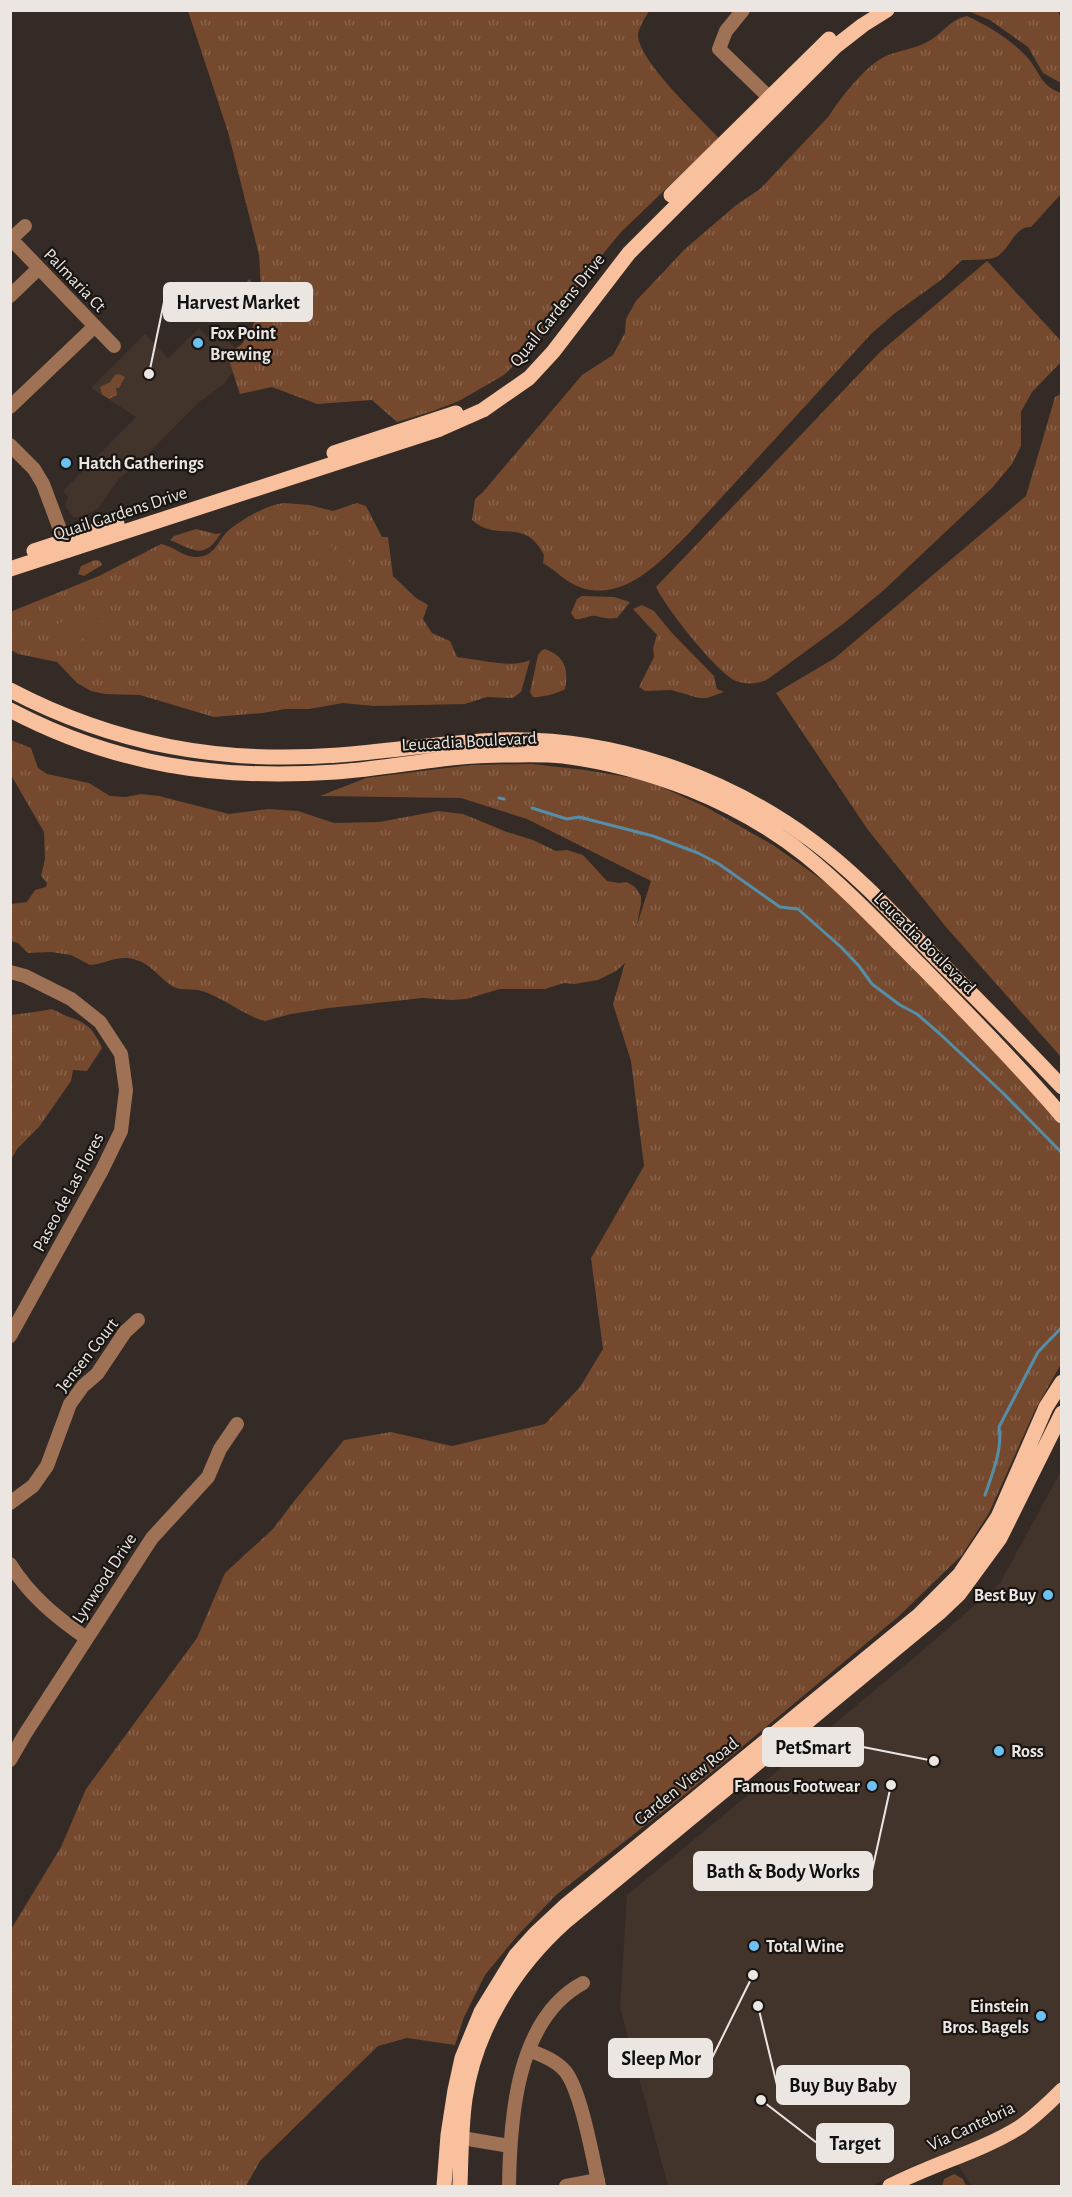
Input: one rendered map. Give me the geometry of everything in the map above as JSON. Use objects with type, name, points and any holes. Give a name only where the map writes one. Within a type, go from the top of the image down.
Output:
[{"type":"main road","name":"Quail Gardens Drive","points":[[773,101],[833,35],[867,10]]},
{"type":"main road","name":"Quail Gardens Drive","points":[[10,569],[66,546],[458,412],[505,385],[534,359],[616,252],[773,101],[843,40],[887,10]]},
{"type":"main road","name":"Quail Gardens Drive","points":[[10,558],[66,546]]},
{"type":"main road","name":"Leucadia Boulevard","points":[[10,690],[83,724],[139,741],[208,754],[257,758],[336,755],[500,740],[561,742],[634,756],[665,765],[715,784],[754,803],[812,841],[856,879],[1062,1087]]},
{"type":"main road","name":"Leucadia Boulevard","points":[[10,710],[78,742],[136,759],[206,772],[255,775],[337,772],[440,758],[501,755],[561,756],[613,765],[662,779],[751,819],[803,854],[863,907],[1020,1067],[1062,1116]]},
{"type":"main road","name":"Garden View Road","points":[[444,2187],[448,2135],[462,2058],[481,2012],[516,1955],[566,1905],[919,1615],[960,1574],[998,1517],[1046,1407],[1062,1382]]},
{"type":"main road","name":"Garden View Road","points":[[459,2187],[465,2098],[473,2064],[501,1999],[525,1963],[543,1942],[573,1916],[934,1618],[960,1594],[1006,1529],[1062,1413]]},
{"type":"main road","name":"Via Cantebria","points":[[890,2187],[1020,2127],[1062,2090]]},
{"type":"street","points":[[743,10],[726,30],[719,49],[773,101]]},
{"type":"street","points":[[11,240],[25,226]]},
{"type":"street","name":"Palmaria Ct","points":[[11,240],[114,346]]},
{"type":"street","points":[[10,296],[39,268]]},
{"type":"street","points":[[10,407],[95,326]]},
{"type":"street","points":[[10,445],[34,469],[43,484],[66,546]]},
{"type":"street","name":"Paseo de Las Flores","points":[[10,972],[25,976],[71,999],[100,1022],[121,1054],[126,1090],[121,1131],[102,1170],[10,1336]]},
{"type":"street","name":"Jensen Court","points":[[10,1503],[33,1486],[47,1466],[70,1404],[82,1386],[97,1374],[125,1332],[138,1320]]},
{"type":"street","name":"Lynwood Drive","points":[[10,1760],[152,1538],[208,1477],[220,1449],[237,1424]]},
{"type":"street","points":[[10,1564],[22,1583],[52,1614],[86,1638]]},
{"type":"street","points":[[509,2187],[512,2123],[520,2080],[529,2050],[542,2023],[567,1992],[583,1983]]},
{"type":"street","points":[[529,2050],[552,2060],[565,2070],[575,2087],[598,2183],[566,2187]]},
{"type":"street","points":[[462,2138],[510,2146]]},
{"type":"shaded area","points":[[199,328],[214,343],[222,335],[235,348],[229,355],[238,365],[223,385],[198,403],[148,456],[120,478],[98,508],[74,518],[65,506],[68,497],[63,491],[136,417],[91,388],[145,334],[168,358]]},
{"type":"shaded area","points":[[1061,1471],[1061,2186],[972,2186],[950,2154],[917,2164],[871,2186],[668,2186],[620,2007],[627,1895],[915,1657],[1000,1583]]},
{"type":"green space","points":[[188,11],[649,11],[638,33],[641,47],[659,74],[719,138],[621,232],[539,340],[504,375],[459,401],[397,422],[372,400],[317,404],[272,387],[240,394],[227,354],[241,345],[251,331],[262,302],[259,255],[228,132]]},
{"type":"green space","points":[[968,11],[1058,11],[1062,22],[1061,83],[1043,73],[1028,47],[990,20]]},
{"type":"green space","points":[[967,16],[991,28],[1013,44],[1031,62],[1044,82],[1061,93],[1061,194],[1031,227],[1021,230],[996,257],[962,260],[941,280],[895,313],[871,334],[689,533],[654,566],[628,584],[598,591],[576,586],[543,563],[544,555],[528,536],[491,530],[481,527],[472,520],[475,499],[582,375],[613,355],[625,333],[626,319],[636,301],[685,249],[735,206],[760,189],[829,116],[847,91],[871,66],[886,56],[929,41],[956,20]]},
{"type":"green space","points":[[987,261],[1061,341],[1061,362],[1032,392],[1021,412],[1021,446],[1012,464],[992,488],[885,589],[843,624],[768,679],[752,683],[736,681],[716,665],[692,638],[656,587],[880,352]]},
{"type":"green space","points":[[250,279],[252,292],[249,319],[228,299]]},
{"type":"green space","points":[[119,374],[125,377],[119,388],[116,388],[117,395],[109,399],[102,394],[100,387]]},
{"type":"green space","points":[[1061,394],[1061,1057],[946,927],[868,830],[776,693],[835,658],[1026,496],[1055,397]]},
{"type":"green space","points":[[284,503],[309,505],[333,511],[357,503],[366,506],[382,537],[388,537],[393,576],[416,598],[428,605],[423,619],[432,633],[450,641],[457,657],[504,664],[523,663],[530,660],[521,692],[513,698],[487,697],[465,704],[373,706],[343,703],[309,709],[285,709],[214,717],[140,695],[105,694],[91,691],[77,683],[57,662],[18,654],[11,650],[11,612],[99,576],[161,544],[191,557],[203,556],[216,547],[230,529],[249,516]]},
{"type":"green space","points":[[196,529],[221,533],[210,547],[199,551],[170,540],[174,536]]},
{"type":"green space","points":[[315,535],[325,537],[334,550],[351,563],[354,570],[350,579],[342,580],[305,552],[306,542]]},
{"type":"green space","points":[[95,560],[100,561],[102,565],[84,576],[78,574],[81,566]]},
{"type":"green space","points":[[582,596],[614,597],[630,602],[617,618],[593,616],[575,619],[571,613],[577,599]]},
{"type":"green space","points":[[642,605],[654,611],[714,676],[717,689],[724,692],[707,698],[699,698],[671,690],[645,691],[639,687],[654,657],[653,648],[657,635],[633,609]]},
{"type":"green space","points":[[86,616],[101,620],[107,628],[105,633],[74,642],[62,641],[57,625]]},
{"type":"green space","points":[[545,649],[557,655],[564,664],[565,689],[549,695],[533,697],[530,692],[538,655]]},
{"type":"green space","points":[[11,740],[31,748],[38,768],[47,774],[89,783],[110,796],[126,797],[141,794],[159,796],[229,814],[268,809],[298,811],[334,823],[379,822],[438,811],[463,814],[556,851],[567,850],[583,855],[607,881],[627,882],[635,887],[641,896],[636,928],[651,881],[527,819],[461,798],[320,796],[366,778],[471,765],[532,764],[646,780],[706,807],[773,845],[832,887],[977,1030],[1061,1121],[1061,1364],[1035,1410],[989,1513],[962,1555],[899,1616],[688,1792],[556,1895],[517,1936],[485,1975],[464,2017],[455,2045],[407,2038],[378,2046],[260,2161],[246,2186],[11,2186],[10,1931],[61,1847],[86,1789],[197,1638],[225,1573],[273,1529],[344,1440],[391,1432],[452,1446],[545,1424],[580,1387],[603,1349],[591,1258],[644,1166],[631,1061],[613,1004],[625,963],[616,971],[598,980],[574,984],[564,983],[545,989],[500,989],[466,999],[423,998],[329,1008],[265,1021],[202,991],[174,987],[148,966],[135,959],[118,959],[90,965],[71,955],[51,952],[28,953],[18,943],[11,941],[11,904],[27,902],[35,890],[46,887],[47,883],[41,876],[45,859],[44,832],[11,775]]},
{"type":"green space","points":[[52,1009],[88,1027],[102,1048],[87,1071],[73,1070],[71,1081],[39,1127],[17,1149],[11,1160],[11,1015]]},
{"type":"green space","points":[[954,2174],[963,2179],[966,2186],[942,2186],[944,2179]]},
{"type":"waterway","points":[[499,798],[504,799]]},
{"type":"waterway","points":[[532,808],[567,819],[579,817],[653,836],[698,853],[719,864],[780,907],[798,909],[841,947],[872,984],[900,1005],[917,1014],[940,1034],[1062,1153]]},
{"type":"waterway","points":[[985,1495],[998,1452],[999,1427],[1038,1352],[1062,1327]]},
{"type":"place","name":"Fox Point Brewing","points":[[198,343]]},
{"type":"place","name":"Harvest Market","points":[[149,374]]},
{"type":"place","name":"Hatch Gatherings","points":[[66,463]]},
{"type":"place","name":"Best Buy","points":[[1048,1595]]},
{"type":"place","name":"Ross","points":[[999,1751]]},
{"type":"place","name":"PetSmart","points":[[934,1761]]},
{"type":"place","name":"Bath & Body Works","points":[[891,1785]]},
{"type":"place","name":"Famous Footwear","points":[[872,1786]]},
{"type":"place","name":"Total Wine","points":[[754,1946]]},
{"type":"place","name":"Sleep Mor","points":[[753,1975]]},
{"type":"place","name":"Buy Buy Baby","points":[[758,2006]]},
{"type":"place","name":"Einstein Bros. Bagels","points":[[1041,2016]]},
{"type":"place","name":"Target","points":[[761,2100]]}]
